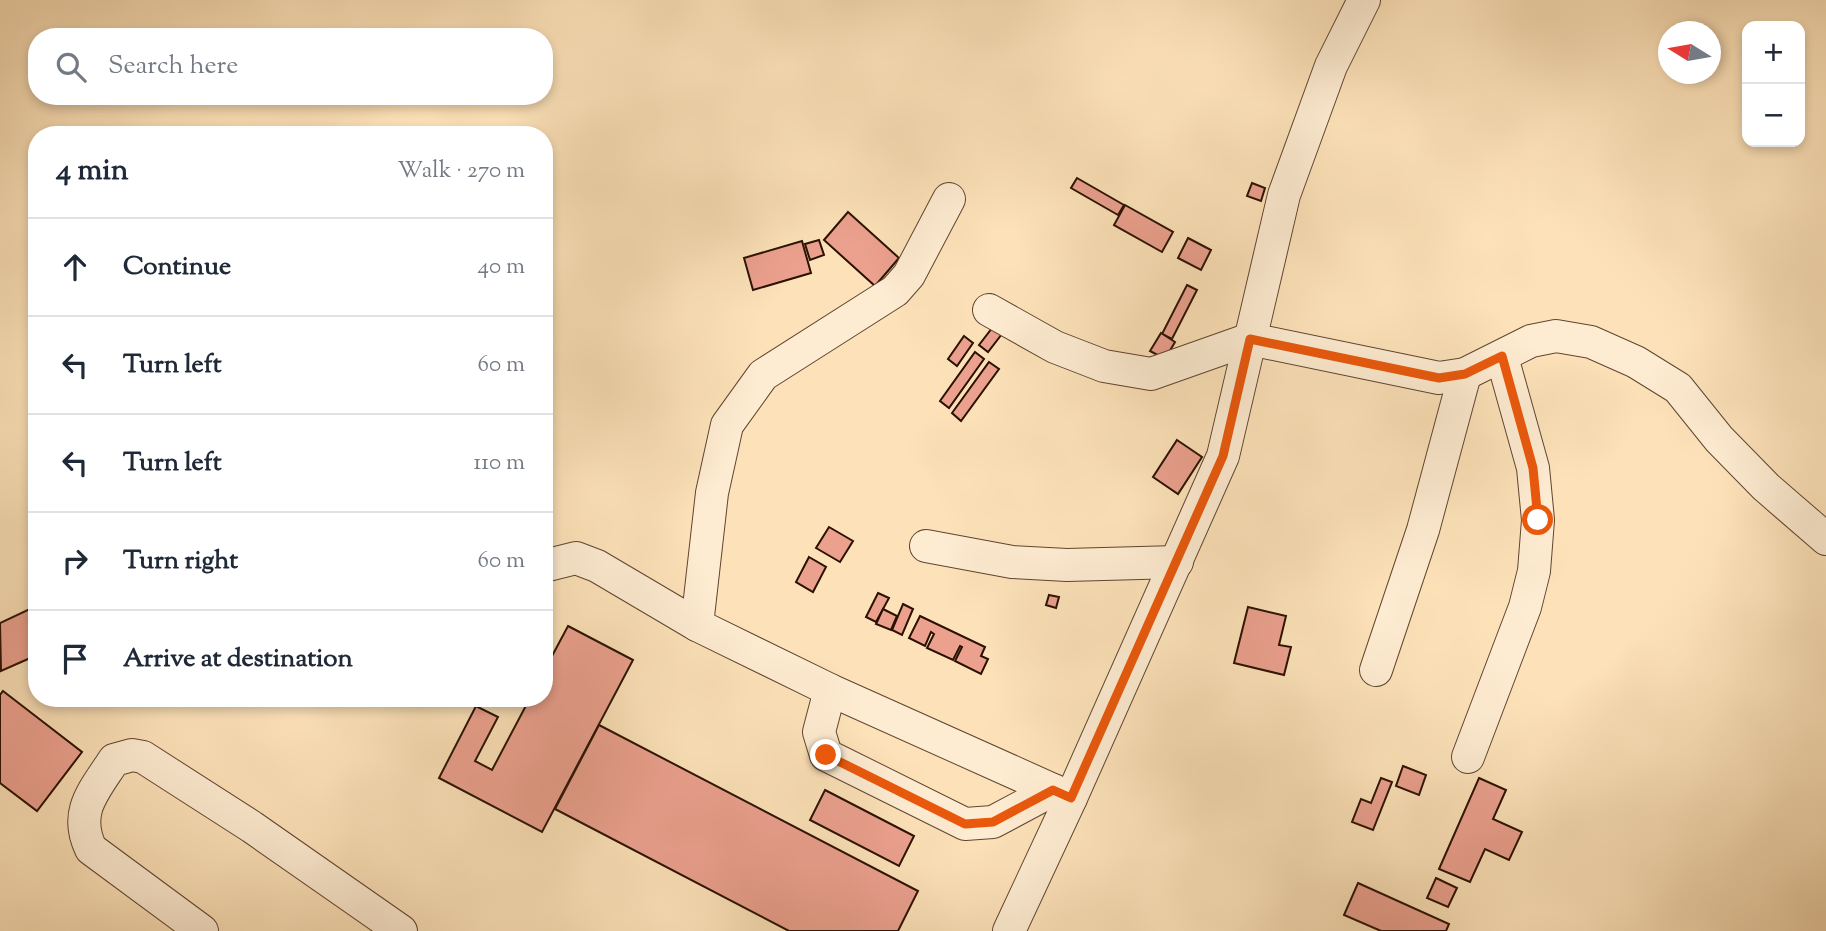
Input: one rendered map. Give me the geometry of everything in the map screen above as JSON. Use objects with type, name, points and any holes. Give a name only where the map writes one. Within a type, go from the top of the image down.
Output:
[{"type":"street","points":[[1009,931],[1062,794],[1177,562],[1223,456],[1284,195],[1331,66],[1364,0]]},
{"type":"street","points":[[697,625],[712,493],[727,425],[763,375],[895,291],[909,275],[949,199]]},
{"type":"street","points":[[989,310],[1055,347],[1104,366],[1151,374],[1250,339],[1439,378],[1465,374],[1531,341],[1556,336],[1591,342],[1636,362],[1678,388],[1766,487],[1826,539]]},
{"type":"street","points":[[1468,757],[1525,607],[1534,571],[1538,520],[1533,468],[1502,356]]},
{"type":"street","points":[[1376,670],[1423,530],[1465,374]]},
{"type":"street","points":[[926,547],[1012,562],[1067,565],[1177,562]]},
{"type":"street","points":[[553,564],[576,558],[597,566],[697,625],[830,690],[1062,794]]},
{"type":"street","points":[[830,690],[819,732],[826,755],[965,824],[993,822],[1062,794]]},
{"type":"street","points":[[202,931],[91,849],[85,837],[83,820],[86,804],[114,760],[122,756],[143,757],[252,827],[401,931]]},
{"type":"building","points":[[1077,178],[1124,205],[1118,215],[1071,188]]},
{"type":"building","points":[[1252,183],[1265,188],[1261,201],[1247,196]]},
{"type":"building","points":[[1125,205],[1173,232],[1162,252],[1114,225]]},
{"type":"building","points":[[848,212],[899,258],[875,286],[824,240]]},
{"type":"building","points":[[1188,238],[1211,250],[1201,270],[1178,258]]},
{"type":"building","points":[[819,240],[824,255],[810,260],[805,244]]},
{"type":"building","points":[[802,241],[811,273],[753,290],[744,258]]},
{"type":"building","points":[[1187,285],[1197,290],[1172,339],[1162,334]]},
{"type":"building","points":[[996,323],[1005,330],[988,352],[979,345]]},
{"type":"building","points":[[1161,333],[1175,342],[1165,359],[1150,351]]},
{"type":"building","points":[[964,336],[973,343],[957,366],[948,359]]},
{"type":"building","points":[[975,352],[984,359],[949,408],[940,401]]},
{"type":"building","points":[[989,362],[999,369],[961,421],[952,413]]},
{"type":"building","points":[[1177,440],[1202,457],[1178,494],[1153,477]]},
{"type":"building","points":[[829,527],[853,541],[840,562],[816,548]]},
{"type":"building","points":[[809,557],[826,567],[813,592],[796,582]]},
{"type":"building","points":[[878,593],[889,598],[876,622],[866,617]]},
{"type":"building","points":[[1049,595],[1059,597],[1056,608],[1046,605]]},
{"type":"building","points":[[903,604],[913,609],[902,635],[892,630]]},
{"type":"building","points":[[1248,607],[1286,616],[1279,645],[1291,647],[1284,675],[1234,663]]},
{"type":"building","points":[[883,609],[897,616],[891,630],[876,624]]},
{"type":"building","points":[[28,610],[28,659],[1,671],[0,623]]},
{"type":"building","points":[[920,616],[985,647],[981,656],[988,659],[981,674],[955,661],[962,647],[960,646],[953,660],[927,648],[934,634],[931,632],[925,646],[909,638]]},
{"type":"building","points":[[568,626],[633,660],[542,832],[439,778],[475,707],[498,717],[475,761],[492,770],[525,707],[553,707],[553,654]]},
{"type":"building","points":[[3,691],[82,752],[37,811],[0,783],[0,695]]},
{"type":"building","points":[[599,725],[918,891],[898,931],[789,931],[555,809]]},
{"type":"building","points":[[1403,766],[1426,775],[1419,795],[1396,786]]},
{"type":"building","points":[[1381,778],[1392,782],[1373,830],[1352,822],[1361,799],[1371,803]]},
{"type":"building","points":[[1479,778],[1506,790],[1493,819],[1522,832],[1509,860],[1485,849],[1470,882],[1439,869]]},
{"type":"building","points":[[825,790],[914,836],[899,866],[810,820]]},
{"type":"building","points":[[1436,878],[1457,888],[1448,907],[1427,898]]},
{"type":"building","points":[[1358,883],[1449,924],[1446,931],[1381,931],[1344,915]]},
{"type":"route","points":[[826,755],[965,824],[993,822],[1053,790],[1071,798],[1223,456],[1250,339],[1439,378],[1465,374],[1502,356],[1533,468],[1538,520]]}]
